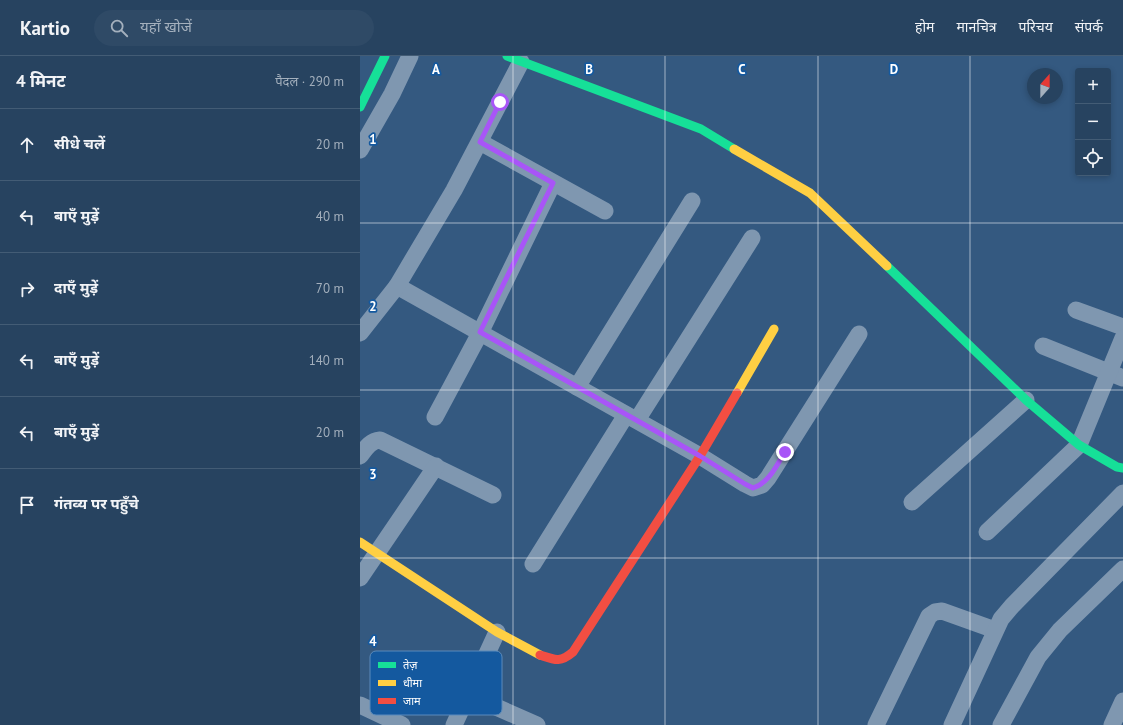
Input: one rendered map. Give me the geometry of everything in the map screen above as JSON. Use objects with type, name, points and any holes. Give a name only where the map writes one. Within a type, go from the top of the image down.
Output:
[{"type":"street","points":[[360,107],[385,56]]},
{"type":"street","points":[[360,150],[392,94],[410,56]]},
{"type":"street","points":[[360,333],[397,286],[454,190],[480,142],[514,59],[701,129],[810,193],[1026,400],[1079,445],[1121,472]]},
{"type":"street","points":[[480,142],[605,211]]},
{"type":"street","points":[[435,417],[480,332],[553,183]]},
{"type":"street","points":[[577,387],[692,200]]},
{"type":"street","points":[[533,564],[752,238]]},
{"type":"street","points":[[397,286],[700,456],[753,488],[762,485],[768,478],[859,334]]},
{"type":"street","points":[[1076,310],[1123,327]]},
{"type":"street","points":[[360,542],[497,632],[541,655],[556,660],[565,659],[573,652],[700,456],[774,329]]},
{"type":"street","points":[[987,532],[1079,445],[1116,375],[1123,338]]},
{"type":"street","points":[[1043,346],[1116,375]]},
{"type":"street","points":[[912,502],[1026,400]]},
{"type":"street","points":[[360,456],[369,444],[374,440],[380,440],[493,495]]},
{"type":"street","points":[[360,578],[436,466]]},
{"type":"street","points":[[952,725],[1001,619],[1123,493]]},
{"type":"street","points":[[1001,725],[1038,657],[1060,630],[1123,569]]},
{"type":"street","points":[[876,725],[929,616],[935,612],[942,611],[995,630]]},
{"type":"street","points":[[488,651],[497,632]]},
{"type":"street","points":[[1112,725],[1123,701]]},
{"type":"street","points":[[360,706],[370,711]]},
{"type":"street","points":[[502,709],[537,725]]},
{"type":"street","points":[[380,715],[402,725]]},
{"type":"street","points":[[454,725],[459,715]]},
{"type":"traffic: fast","points":[[360,107],[385,56]]},
{"type":"traffic: fast","points":[[507,56],[701,129],[734,149]]},
{"type":"traffic: fast","points":[[887,266],[1026,400],[1079,445],[1117,467],[1123,468]]},
{"type":"traffic: slow","points":[[734,149],[810,193],[887,266]]},
{"type":"traffic: slow","points":[[737,393],[774,329]]},
{"type":"traffic: slow","points":[[360,542],[497,632],[540,655]]},
{"type":"traffic: jam","points":[[540,655],[557,660],[564,658],[573,652],[700,456],[737,393]]},
{"type":"route","points":[[500,102],[480,142],[553,183],[480,332],[700,456],[753,488],[762,485],[785,452]]}]
